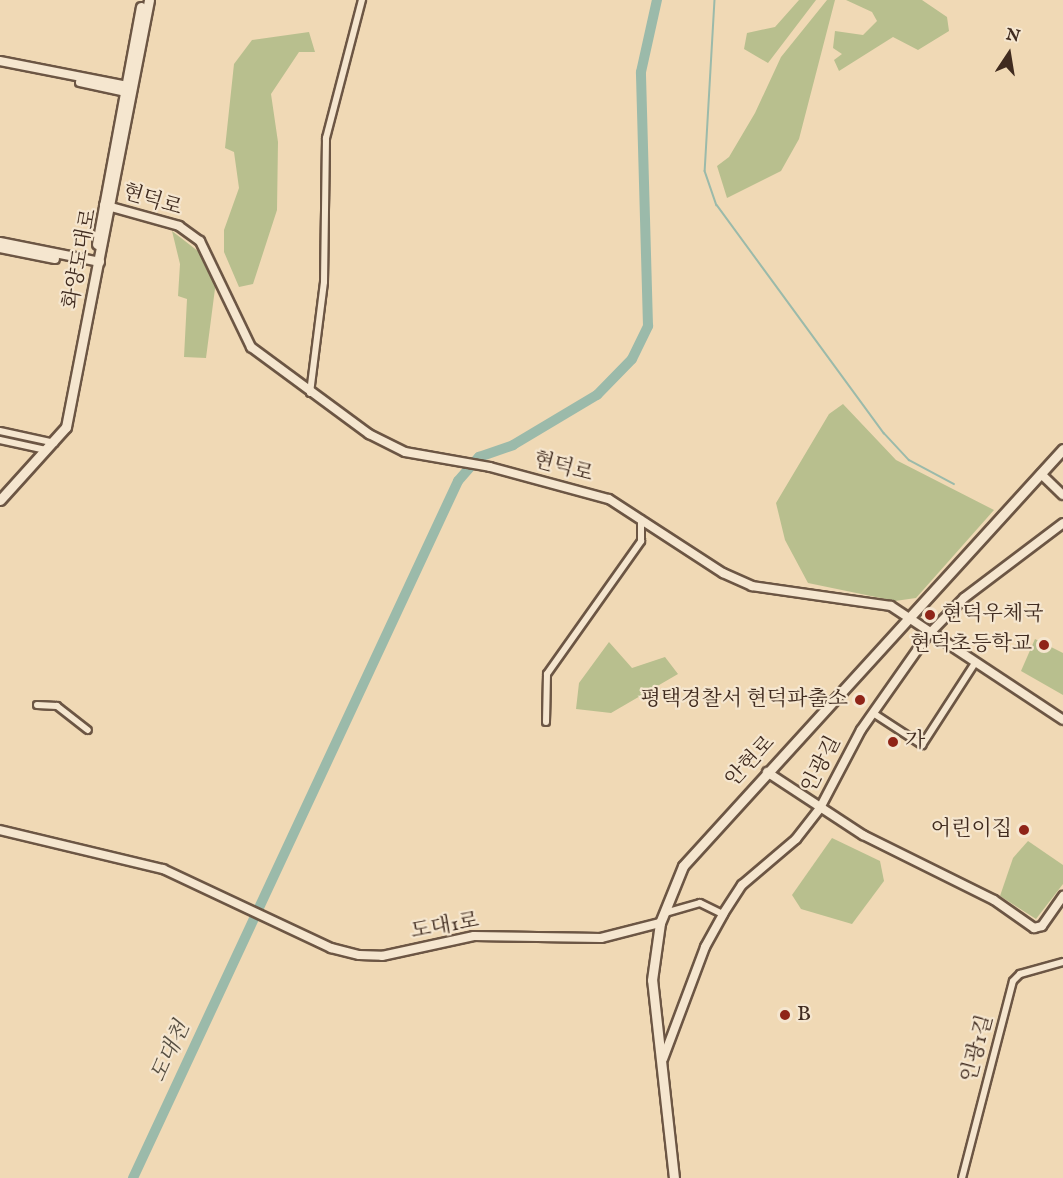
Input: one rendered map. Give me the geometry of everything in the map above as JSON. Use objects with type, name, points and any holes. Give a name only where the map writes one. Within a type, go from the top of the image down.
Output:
[{"type":"main road","name":"화양도대로","points":[[0,497],[50,446],[66,426],[128,89],[142,0]]},
{"type":"main road","name":"화양도대로","points":[[128,89],[149,0]]},
{"type":"main road","name":"안현로","points":[[674,1178],[663,1059],[652,980],[661,918],[683,866],[909,615],[1063,449]]},
{"type":"street","points":[[310,394],[324,282],[326,138],[362,0]]},
{"type":"street","points":[[0,61],[128,89]]},
{"type":"street","points":[[0,66],[128,89]]},
{"type":"street","name":"현덕로","points":[[107,206],[179,226],[200,241],[251,347],[310,394],[394,447],[445,460],[482,466],[595,495],[641,518],[723,573],[752,586],[877,603],[909,615],[930,633],[1063,720]]},
{"type":"street","points":[[0,242],[96,265]]},
{"type":"street","points":[[0,248],[96,265]]},
{"type":"street","points":[[0,431],[50,446]]},
{"type":"street","points":[[0,440],[50,446]]},
{"type":"street","points":[[1041,474],[1063,495]]},
{"type":"street","points":[[546,722],[547,674],[641,541],[641,518]]},
{"type":"street","name":"인광길","points":[[663,1059],[705,947],[723,914],[742,885],[796,839],[820,808],[873,713],[930,633],[964,598],[1063,523]]},
{"type":"street","points":[[873,713],[922,745],[975,663]]},
{"type":"street","points":[[37,705],[57,706],[78,725],[88,730]]},
{"type":"street","points":[[767,772],[820,808],[911,862],[994,900],[1034,928],[1042,926],[1063,896]]},
{"type":"street","name":"도대1로","points":[[0,830],[163,869],[278,921],[330,948],[382,956],[474,936],[600,938],[661,918]]},
{"type":"street","points":[[661,918],[700,903],[723,914]]},
{"type":"street","name":"인광1길","points":[[962,1178],[1013,981],[1020,974],[1063,962]]},
{"type":"green space","points":[[799,0],[816,0],[768,63],[744,49],[747,33],[775,27]]},
{"type":"green space","points":[[827,0],[835,0],[799,139],[781,171],[727,198],[717,166],[729,157],[755,113],[781,57]]},
{"type":"green space","points":[[846,0],[922,0],[947,17],[949,31],[918,50],[893,37],[839,71],[834,60],[842,54],[833,48],[835,31],[863,35],[877,21],[872,12]]},
{"type":"green space","points":[[309,32],[315,52],[299,52],[271,94],[278,142],[277,210],[253,284],[239,287],[224,252],[224,230],[239,188],[234,152],[225,148],[234,64],[252,40]]},
{"type":"green space","points":[[172,231],[203,255],[216,281],[206,358],[184,357],[187,299],[178,296],[180,264]]},
{"type":"green space","points":[[843,404],[896,460],[994,510],[916,598],[895,601],[808,583],[785,540],[776,503],[829,414]]},
{"type":"green space","points":[[1035,639],[1063,653],[1063,695],[1021,671]]},
{"type":"green space","points":[[609,642],[632,668],[665,657],[678,674],[611,713],[576,709],[579,683]]},
{"type":"green space","points":[[832,838],[880,861],[884,881],[852,924],[801,909],[792,895]]},
{"type":"green space","points":[[1028,841],[1063,865],[1063,884],[1036,919],[1000,896],[1013,858]]},
{"type":"waterway","name":"도대천","points":[[133,1178],[458,481],[479,457],[513,445],[597,395],[632,359],[648,326],[641,72],[657,0]]},
{"type":"waterway","points":[[715,0],[705,171],[717,205],[884,433],[909,460],[954,484]]},
{"type":"place","name":"현덕우체국","points":[[930,615]]},
{"type":"place","name":"현덕초등학교","points":[[1044,645]]},
{"type":"place","name":"평택경찰서 현덕파출소","points":[[860,700]]},
{"type":"place","name":"가","points":[[893,742]]},
{"type":"place","name":"어린이집","points":[[1024,830]]},
{"type":"place","name":"B","points":[[785,1015]]}]
